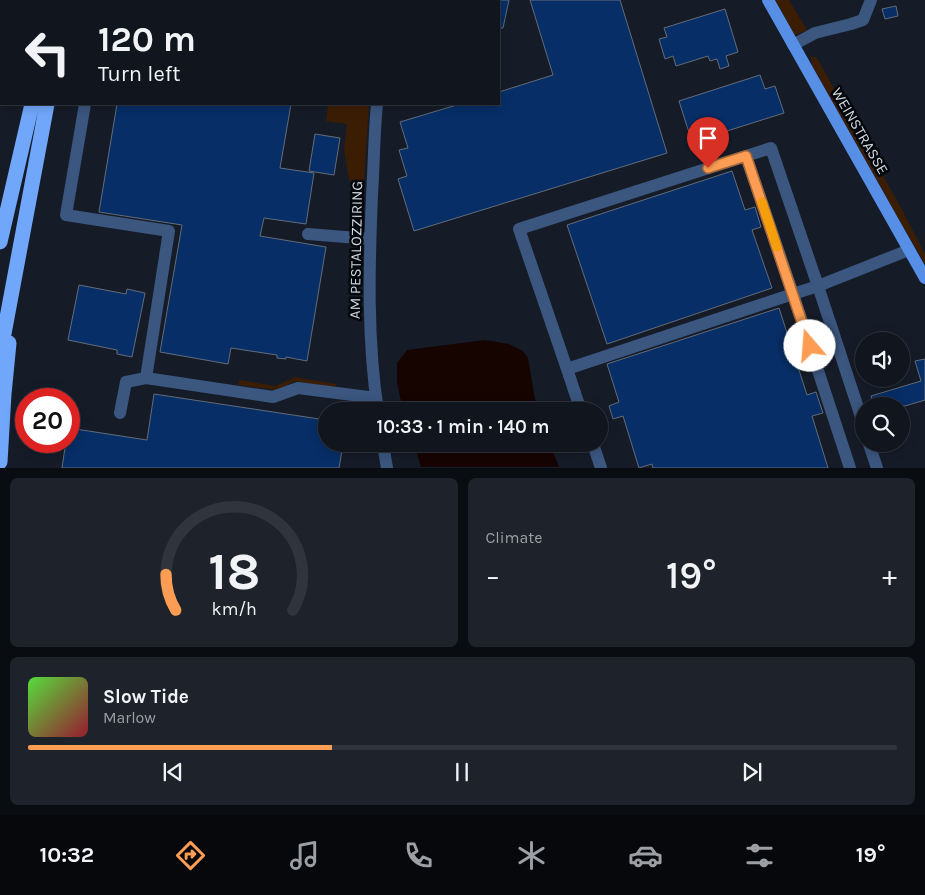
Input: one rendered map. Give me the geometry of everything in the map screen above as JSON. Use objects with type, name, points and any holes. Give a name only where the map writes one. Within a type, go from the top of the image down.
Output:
[{"type":"highway","points":[[0,242],[32,105]]},
{"type":"highway","points":[[0,355],[47,105]]},
{"type":"highway","points":[[0,462],[12,289]]},
{"type":"main road","name":"WEINSTRASSE","points":[[768,0],[925,278]]},
{"type":"street","points":[[793,45],[815,33],[863,20],[871,0]]},
{"type":"street","points":[[85,105],[66,215],[169,231],[146,378]]},
{"type":"street","name":"AM PESTALOZZIRING","points":[[377,105],[370,239],[371,333],[377,402]]},
{"type":"street","points":[[579,402],[519,229],[771,148],[855,399]]},
{"type":"street","points":[[746,156],[850,468]]},
{"type":"street","points":[[308,234],[370,239]]},
{"type":"street","points":[[567,369],[818,286],[909,250]]},
{"type":"street","points":[[120,413],[126,382],[146,378],[273,397],[298,388],[376,398]]},
{"type":"street","points":[[384,452],[387,468]]},
{"type":"street","points":[[596,452],[601,468]]},
{"type":"street","points":[[872,452],[877,468]]},
{"type":"shaded area","points":[[775,0],[789,0],[807,30],[795,35]]},
{"type":"shaded area","points":[[811,57],[817,58],[900,206],[925,254],[925,264],[812,65]]},
{"type":"shaded area","points":[[328,105],[369,105],[364,181],[349,180],[344,150],[347,124],[326,121]]},
{"type":"shaded area","points":[[485,340],[509,344],[523,351],[528,358],[536,402],[401,402],[397,382],[397,363],[407,350]]},
{"type":"shaded area","points":[[295,377],[336,384],[336,388],[295,381],[277,390],[238,385],[239,380],[276,386]]},
{"type":"shaded area","points":[[416,452],[553,452],[559,467],[421,467]]},
{"type":"building","points":[[500,0],[509,0],[503,28],[500,28]]},
{"type":"building","points":[[530,0],[620,0],[667,153],[414,231],[398,179],[407,176],[399,150],[408,148],[400,122],[457,105],[500,105],[500,92],[553,75]]},
{"type":"building","points":[[896,6],[898,16],[885,19],[882,9]]},
{"type":"building","points":[[725,9],[738,52],[726,56],[729,66],[720,69],[717,59],[710,61],[708,56],[676,66],[673,56],[665,59],[659,39],[667,37],[664,28]]},
{"type":"building","points":[[760,75],[765,89],[775,86],[784,113],[692,142],[679,101]]},
{"type":"building","points":[[117,105],[291,105],[280,168],[314,173],[306,224],[264,218],[260,236],[326,247],[307,361],[286,357],[286,359],[277,358],[277,355],[231,348],[228,364],[160,352],[182,225],[99,212]]},
{"type":"building","points":[[315,134],[340,138],[334,175],[309,171]]},
{"type":"building","points":[[732,171],[745,210],[755,207],[761,227],[752,230],[772,288],[607,344],[567,225]]},
{"type":"building","points":[[79,285],[126,294],[127,289],[145,293],[132,357],[117,354],[117,350],[68,340]]},
{"type":"building","points":[[779,308],[807,395],[816,392],[823,413],[812,416],[828,468],[653,468],[652,464],[639,468],[623,416],[613,419],[609,406],[619,402],[607,364]]},
{"type":"building","points":[[925,359],[925,400],[910,404],[910,397],[871,397],[901,387],[910,387],[910,384],[921,381],[915,361]]},
{"type":"building","points":[[154,394],[318,419],[318,452],[342,452],[339,468],[62,468],[64,453],[80,453],[80,430],[147,440]]},
{"type":"slow traffic","points":[[762,202],[777,247]]},
{"type":"route","points":[[708,168],[746,156],[810,346]]}]
